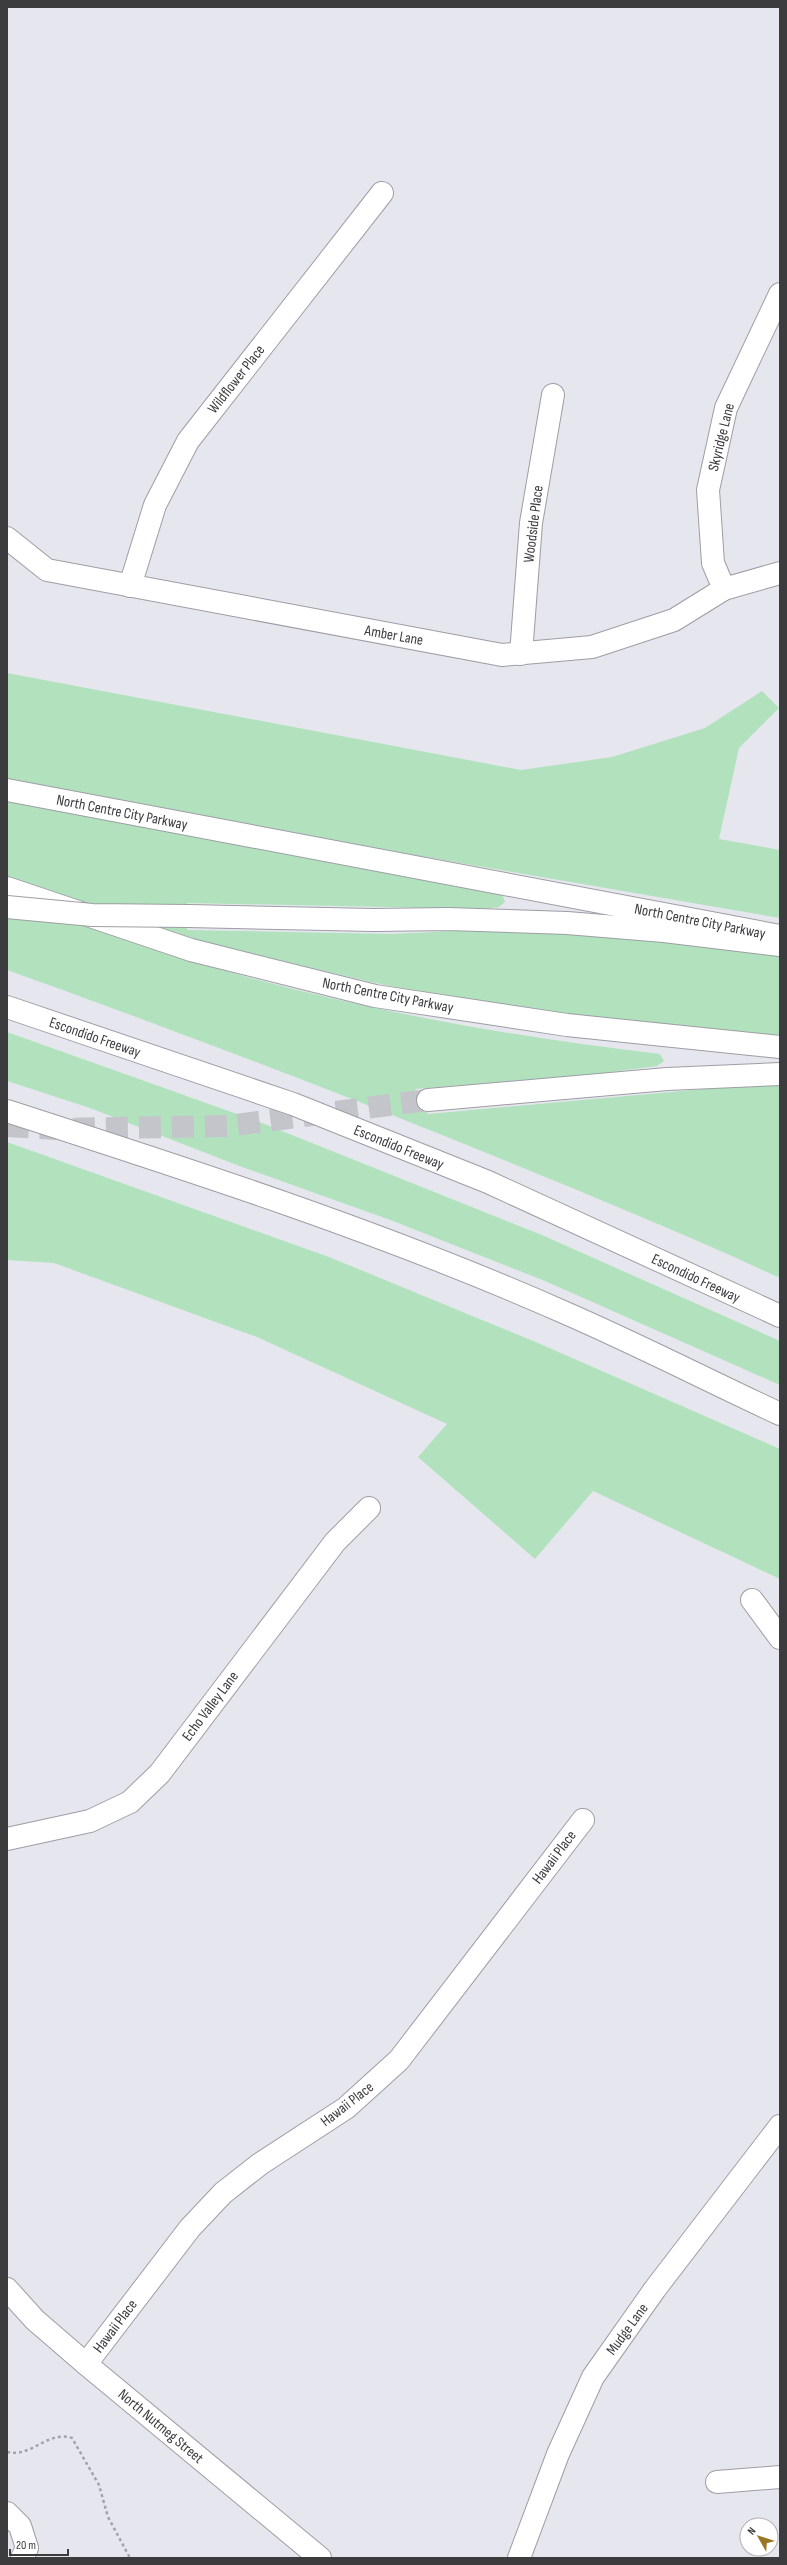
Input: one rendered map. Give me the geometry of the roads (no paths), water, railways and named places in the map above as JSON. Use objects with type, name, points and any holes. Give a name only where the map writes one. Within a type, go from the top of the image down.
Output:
[{"type":"main road","name":"Wildflower Place","points":[[130,586],[155,505],[188,440],[382,193]]},
{"type":"main road","name":"Skyridge Lane","points":[[724,589],[714,563],[708,490],[726,408],[780,294]]},
{"type":"main road","name":"Woodside Place","points":[[521,654],[531,523],[553,395]]},
{"type":"main road","name":"Amber Lane","points":[[7,538],[48,570],[494,653],[521,654],[592,647],[674,620],[724,589],[780,573]]},
{"type":"main road","name":"North Centre City Parkway","points":[[7,790],[780,936]]},
{"type":"main road","name":"North Centre City Parkway","points":[[7,888],[191,950],[375,996],[567,1026],[780,1047]]},
{"type":"main road","points":[[7,907],[92,914],[374,920],[448,918],[559,923],[664,931],[780,945]]},
{"type":"main road","name":"Escondido Freeway","points":[[7,1007],[293,1104],[481,1179],[780,1316]]},
{"type":"main road","points":[[428,1100],[667,1079],[780,1074]]},
{"type":"main road","points":[[7,1111],[312,1213],[474,1275],[561,1311],[780,1414]]},
{"type":"main road","name":"Echo Valley Lane","points":[[7,1839],[90,1821],[130,1802],[160,1773],[335,1542],[369,1508]]},
{"type":"main road","points":[[752,1600],[780,1638]]},
{"type":"main road","name":"Hawaii Place","points":[[86,2364],[190,2228],[223,2194],[260,2164],[346,2108],[399,2060],[583,1820]]},
{"type":"main road","name":"Mudge Lane","points":[[519,2558],[558,2454],[593,2376],[655,2289],[780,2126]]},
{"type":"main road","name":"North Nutmeg Street","points":[[7,2289],[35,2320],[86,2364],[320,2558]]},
{"type":"main road","points":[[717,2482],[780,2477]]},
{"type":"main road","points":[[7,2513],[20,2526],[27,2548],[22,2558]]},
{"type":"tunnel","points":[[7,1126],[56,1129],[227,1126],[428,1100]]}]
